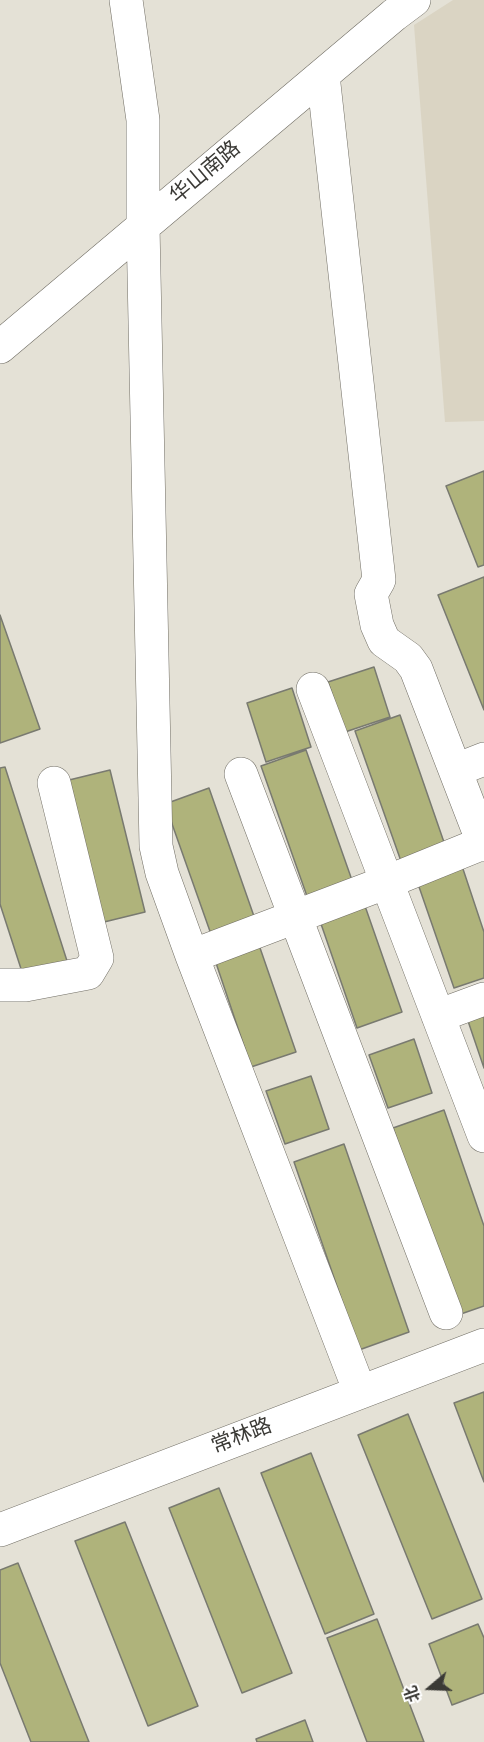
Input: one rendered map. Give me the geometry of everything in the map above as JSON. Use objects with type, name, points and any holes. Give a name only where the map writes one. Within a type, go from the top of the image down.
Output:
[{"type":"street","points":[[126,0],[143,120],[156,846],[162,873],[192,956],[360,1392]]},
{"type":"street","name":"华山南路","points":[[0,347],[414,0]]},
{"type":"street","points":[[192,956],[484,844],[470,765],[416,669],[408,658],[384,641],[377,625],[371,594],[379,580],[323,75]]},
{"type":"street","points":[[313,689],[484,1136]]},
{"type":"street","points":[[241,774],[446,1313]]},
{"type":"street","points":[[2,978],[25,985],[88,973],[97,958],[54,783]]},
{"type":"street","points":[[438,1016],[484,999]]},
{"type":"street","name":"常林路","points":[[0,1530],[484,1345]]},
{"type":"shaded area","points":[[453,0],[484,0],[484,421],[445,422],[414,25]]},
{"type":"building","points":[[484,471],[484,565],[478,567],[446,486]]},
{"type":"building","points":[[484,577],[484,710],[438,595]]},
{"type":"building","points":[[0,615],[40,729],[0,743]]},
{"type":"building","points":[[374,667],[390,717],[345,732],[328,682]]},
{"type":"building","points":[[292,688],[311,747],[266,762],[247,703]]},
{"type":"building","points":[[400,715],[446,848],[402,864],[355,731]]},
{"type":"building","points":[[306,750],[353,883],[308,899],[261,766]]},
{"type":"building","points":[[5,767],[68,964],[24,978],[0,904],[0,768]]},
{"type":"building","points":[[110,770],[145,912],[100,923],[65,781]]},
{"type":"building","points":[[209,788],[256,922],[212,937],[165,804]]},
{"type":"building","points":[[462,866],[484,932],[484,978],[454,988],[417,881]]},
{"type":"building","points":[[365,906],[402,1012],[357,1028],[320,921]]},
{"type":"building","points":[[259,945],[296,1052],[251,1067],[215,960]]},
{"type":"building","points":[[484,1016],[484,1068],[468,1021]]},
{"type":"building","points":[[414,1039],[432,1093],[388,1108],[369,1055]]},
{"type":"building","points":[[311,1076],[329,1129],[285,1144],[266,1091]]},
{"type":"building","points":[[444,1110],[484,1226],[484,1306],[458,1315],[393,1128]]},
{"type":"building","points":[[344,1144],[409,1332],[359,1350],[294,1162]]},
{"type":"building","points":[[484,1392],[484,1482],[454,1403]]},
{"type":"building","points":[[408,1414],[482,1599],[432,1619],[358,1435]]},
{"type":"building","points":[[311,1453],[374,1614],[325,1634],[261,1473]]},
{"type":"building","points":[[219,1488],[292,1673],[242,1693],[169,1508]]},
{"type":"building","points":[[125,1522],[198,1706],[148,1726],[75,1541]]},
{"type":"building","points":[[18,1563],[89,1742],[31,1742],[0,1663],[0,1570]]},
{"type":"building","points":[[377,1619],[424,1742],[367,1742],[327,1638]]},
{"type":"building","points":[[478,1624],[484,1638],[484,1693],[452,1705],[429,1644]]},
{"type":"building","points":[[305,1720],[313,1742],[257,1742],[256,1739]]}]
